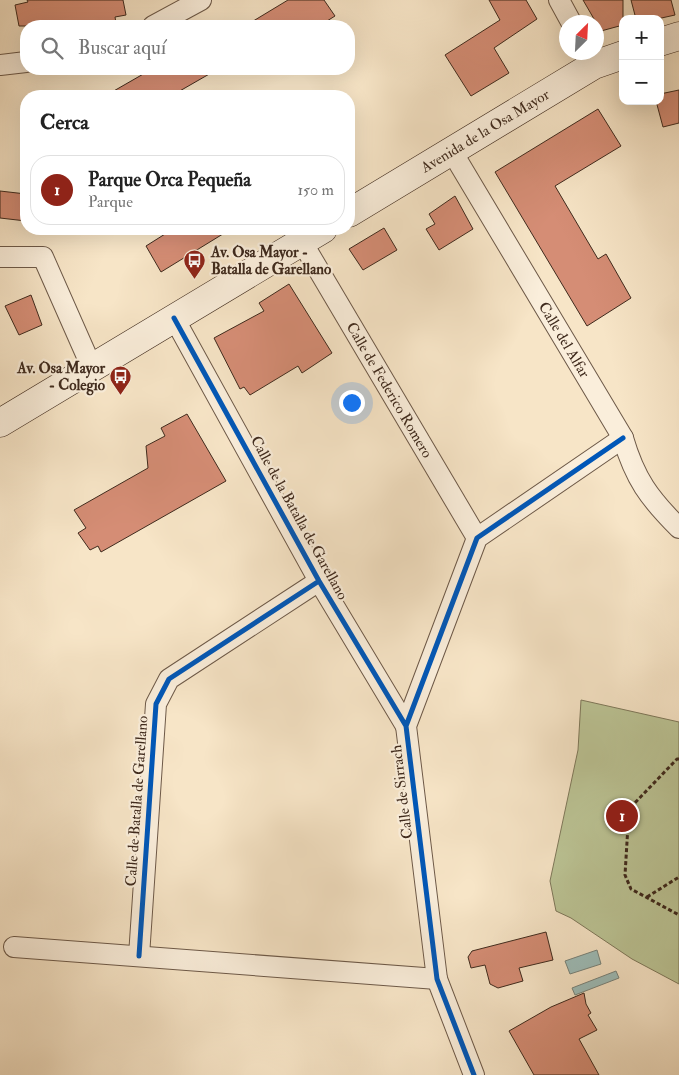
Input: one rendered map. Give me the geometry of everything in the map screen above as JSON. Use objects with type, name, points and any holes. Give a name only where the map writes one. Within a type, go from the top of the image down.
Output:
[{"type":"main road","points":[[664,41],[679,36]]},
{"type":"main road","name":"Avenida de la Osa Mayor","points":[[604,57],[619,55]]},
{"type":"main road","name":"Avenida de la Osa Mayor","points":[[355,209],[451,150],[588,60]]},
{"type":"main road","points":[[0,423],[313,235]]},
{"type":"street","points":[[164,20],[201,0]]},
{"type":"street","points":[[559,0],[567,15]]},
{"type":"street","points":[[0,65],[20,63]]},
{"type":"street","name":"Calle del Alfar","points":[[451,150],[623,438],[632,468],[656,506],[679,528]]},
{"type":"street","name":"Calle de Federico Romero","points":[[313,235],[477,538]]},
{"type":"street","points":[[0,257],[43,257],[92,368]]},
{"type":"street","name":"Calle de la Batalla de Garellano","points":[[174,318],[318,582],[406,726]]},
{"type":"street","points":[[477,538],[623,438]]},
{"type":"street","name":"Calle de Sirrach","points":[[474,1075],[437,979],[406,726],[477,538]]},
{"type":"street","name":"Calle de Batalla de Garellano","points":[[139,956],[156,704],[169,679],[318,582]]},
{"type":"street","points":[[14,946],[437,979]]},
{"type":"path","points":[[679,759],[629,809],[625,875],[631,889],[679,915]]},
{"type":"path","points":[[646,897],[679,877]]},
{"type":"green space","points":[[581,700],[679,722],[679,984],[632,959],[571,918],[556,911],[550,881],[578,750]]},
{"type":"water","points":[[597,950],[601,964],[570,974],[565,961]]},
{"type":"water","points":[[616,971],[619,978],[575,995],[572,988]]},
{"type":"building","points":[[27,0],[123,0],[126,15],[115,17],[116,20],[20,20],[19,26],[15,5],[28,2]]},
{"type":"building","points":[[288,0],[324,0],[335,16],[329,20],[255,20]]},
{"type":"building","points":[[489,0],[526,0],[537,19],[494,48],[509,73],[471,96],[445,55],[500,20]]},
{"type":"building","points":[[583,0],[623,0],[623,15],[619,15],[619,26],[604,30],[604,15],[592,15]]},
{"type":"building","points":[[631,0],[671,0],[675,15],[664,17],[664,15],[635,15]]},
{"type":"building","points":[[142,75],[208,75],[181,90],[115,90]]},
{"type":"building","points":[[679,90],[679,123],[663,127],[657,105],[664,105],[664,93]]},
{"type":"building","points":[[598,109],[621,146],[555,186],[598,259],[606,254],[631,298],[587,326],[495,172]]},
{"type":"building","points":[[0,191],[20,193],[20,220],[0,218]]},
{"type":"building","points":[[455,196],[473,229],[439,250],[426,229],[435,224],[429,214]]},
{"type":"building","points":[[384,228],[397,250],[363,270],[349,249]]},
{"type":"building","points":[[163,235],[221,235],[161,272],[146,246]]},
{"type":"building","points":[[289,284],[332,353],[302,373],[298,366],[250,395],[244,387],[240,389],[214,338],[264,311],[259,303]]},
{"type":"building","points":[[31,295],[42,325],[19,335],[5,306]]},
{"type":"building","points":[[187,414],[226,481],[101,552],[98,546],[90,550],[78,533],[86,528],[74,510],[148,468],[146,446],[165,436],[161,428]]},
{"type":"building","points":[[546,932],[553,960],[519,968],[523,981],[498,988],[490,984],[485,965],[471,968],[468,957],[472,951]]},
{"type":"building","points":[[584,993],[586,1004],[591,1013],[588,1015],[597,1030],[579,1039],[599,1075],[534,1075],[509,1031],[551,1007]]},
{"type":"cycle path","points":[[174,318],[319,581],[406,726]]},
{"type":"cycle path","points":[[474,1075],[437,979],[406,726],[477,538],[623,438]]},
{"type":"cycle path","points":[[139,956],[156,704],[169,679],[319,581]]},
{"type":"place","name":"Av. Osa Mayor - Batalla de Garellano","points":[[195,280]]},
{"type":"place","name":"Av. Osa Mayor - Colegio","points":[[121,396]]},
{"type":"place","name":"Parque Orca Pequeña","points":[[622,816]]}]
